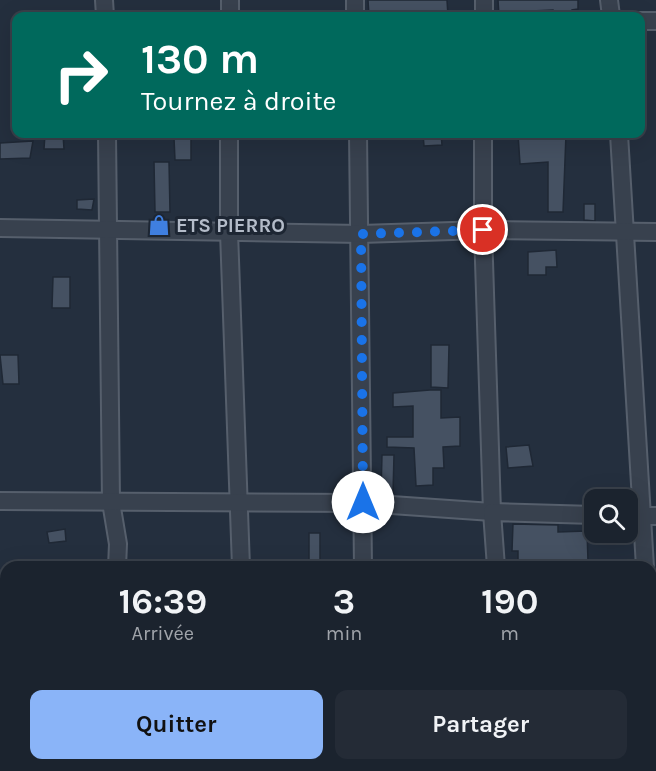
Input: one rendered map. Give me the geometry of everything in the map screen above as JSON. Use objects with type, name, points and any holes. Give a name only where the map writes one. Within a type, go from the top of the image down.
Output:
[{"type":"street","points":[[107,138],[111,501],[118,544],[117,561]]},
{"type":"street","points":[[229,138],[229,232],[241,561]]},
{"type":"street","points":[[358,138],[363,561]]},
{"type":"street","points":[[483,138],[483,230],[496,561]]},
{"type":"street","points":[[619,138],[627,233],[645,561]]},
{"type":"street","points":[[0,228],[361,234],[483,230],[656,232]]},
{"type":"street","points":[[0,501],[363,502],[492,512],[584,515]]},
{"type":"building","points":[[368,0],[447,0],[448,12],[369,12]]},
{"type":"building","points":[[498,0],[578,0],[578,9],[572,12],[553,12],[553,10],[499,12]]},
{"type":"building","points":[[45,138],[63,138],[64,149],[44,149]]},
{"type":"building","points":[[174,138],[191,138],[191,160],[175,160]]},
{"type":"building","points":[[423,138],[441,138],[442,145],[424,146]]},
{"type":"building","points":[[518,138],[566,138],[563,212],[548,212],[548,162],[520,164]]},
{"type":"building","points":[[33,141],[30,158],[0,159],[0,143]]},
{"type":"building","points":[[154,162],[169,162],[170,212],[155,212]]},
{"type":"building","points":[[94,199],[92,210],[77,209],[77,200]]},
{"type":"building","points":[[584,204],[595,204],[595,221],[584,220]]},
{"type":"building","points":[[556,250],[557,267],[546,267],[546,275],[528,275],[528,252]]},
{"type":"building","points":[[53,277],[70,277],[70,308],[52,308]]},
{"type":"building","points":[[431,345],[449,345],[448,388],[431,387]]},
{"type":"building","points":[[0,355],[18,355],[19,384],[3,384]]},
{"type":"building","points":[[441,390],[441,418],[460,417],[460,446],[443,447],[444,468],[433,468],[433,485],[416,486],[414,448],[387,447],[387,437],[413,437],[413,406],[393,407],[393,393]]},
{"type":"building","points":[[529,445],[533,466],[508,468],[506,447]]},
{"type":"building","points":[[382,455],[394,455],[393,493],[381,492]]},
{"type":"building","points":[[513,524],[558,525],[558,532],[584,531],[588,561],[518,561],[518,551],[512,551]]},
{"type":"building","points":[[65,529],[66,541],[49,543],[47,532]]},
{"type":"building","points":[[309,533],[320,533],[320,561],[309,561]]},
{"type":"place","name":"ETS PIERRO","points":[[159,225]]},
{"type":"route","points":[[363,502],[361,234],[483,230]]}]
